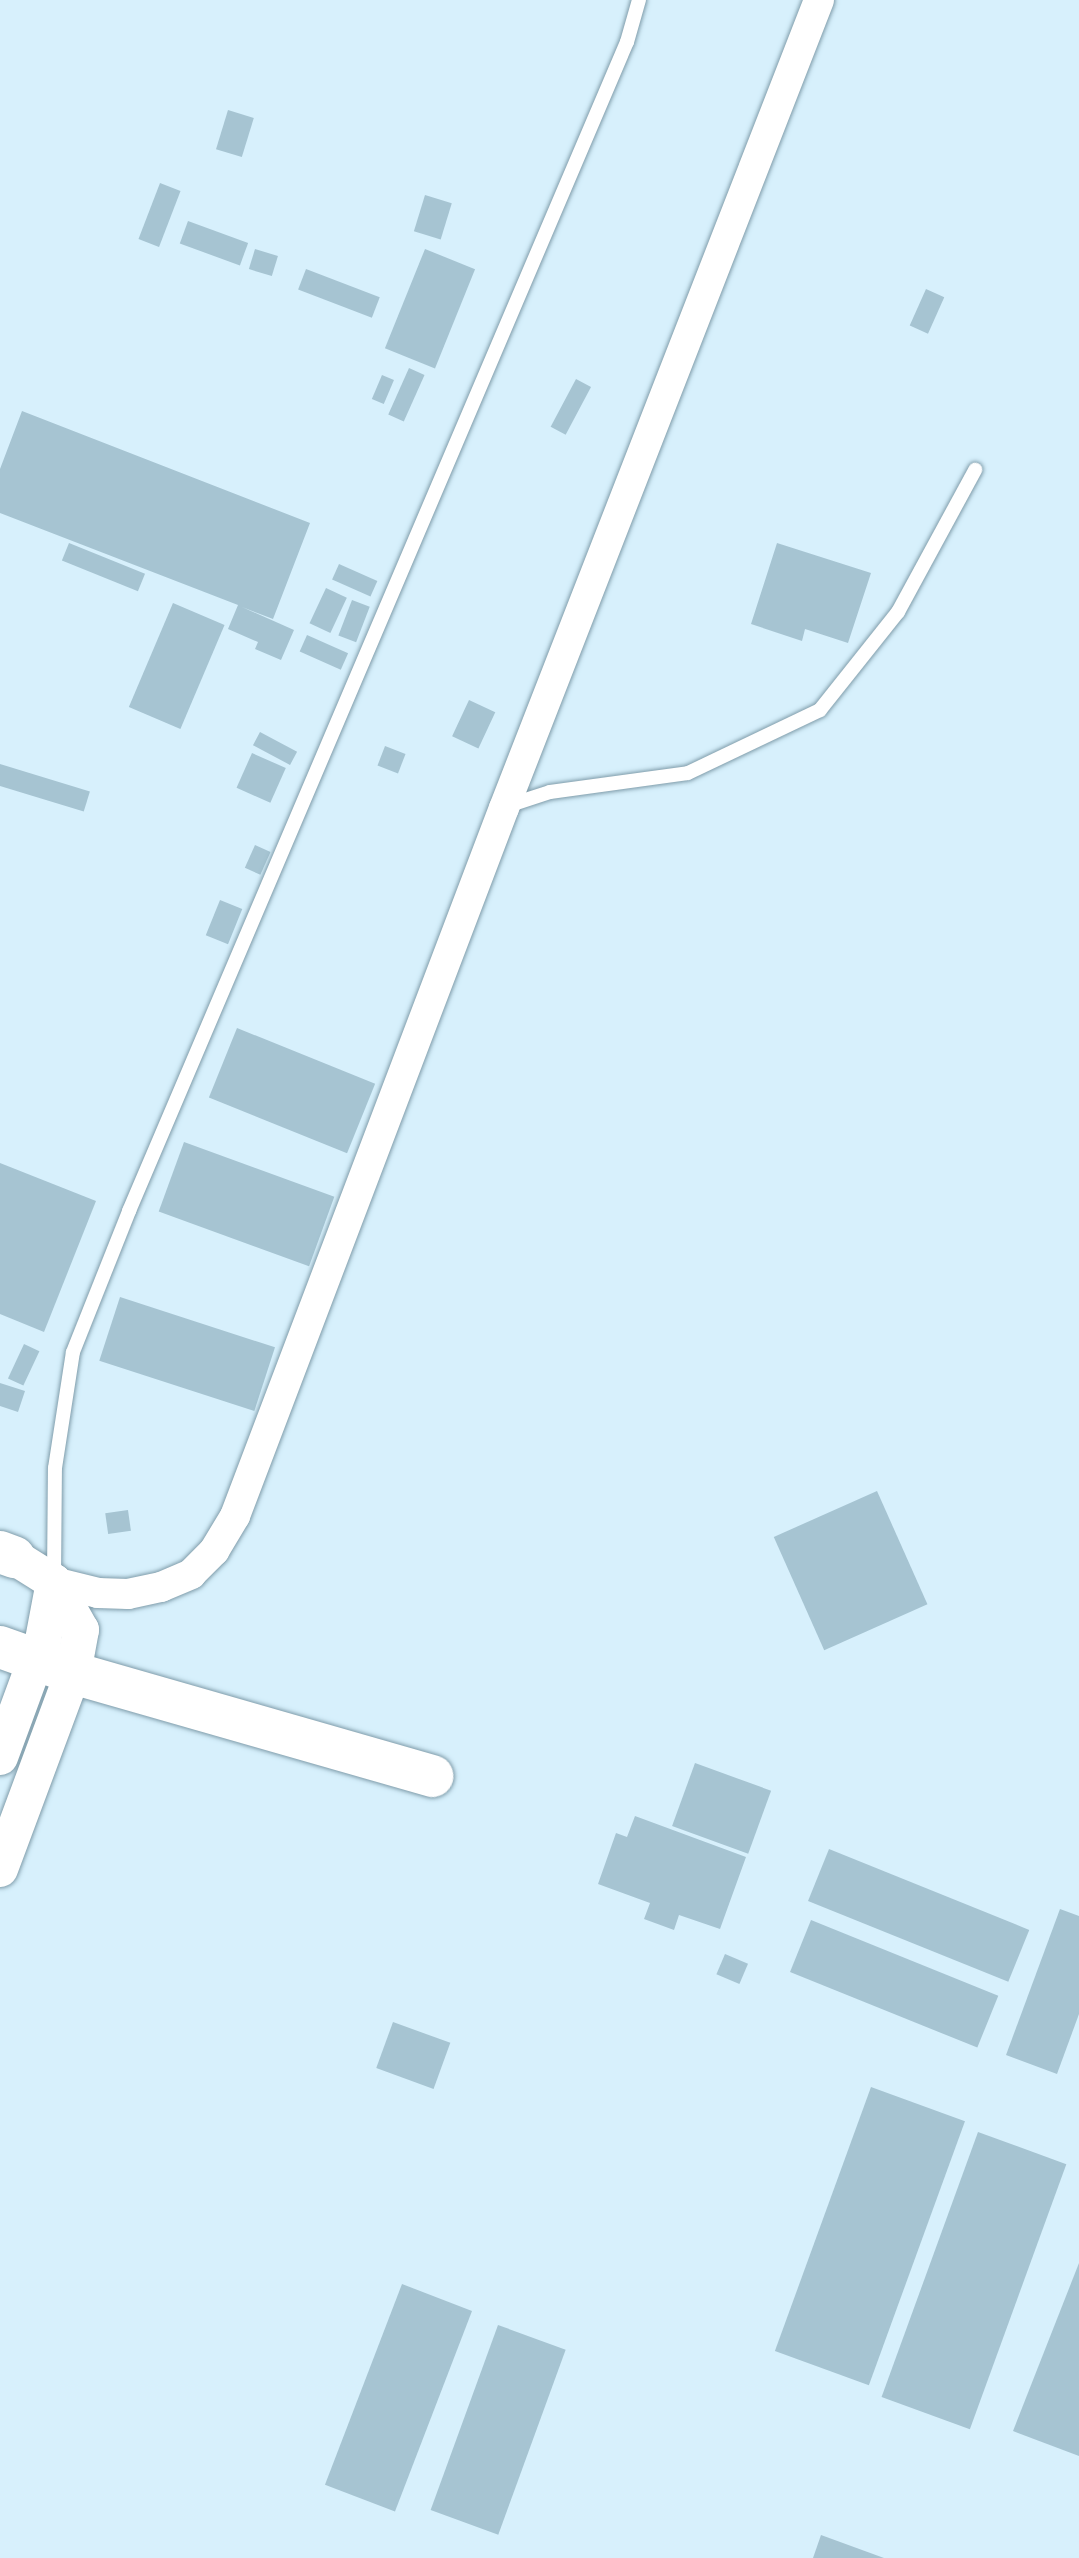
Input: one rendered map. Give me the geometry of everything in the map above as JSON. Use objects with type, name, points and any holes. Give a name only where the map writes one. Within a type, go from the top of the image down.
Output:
[{"type":"main road","points":[[36,1660],[433,1776]]},
{"type":"street","points":[[7,1554],[54,1582],[98,1593],[128,1594],[161,1587],[191,1574],[214,1551],[235,1516],[504,808],[819,0]]},
{"type":"street","points":[[0,1757],[36,1660],[81,1630],[54,1582]]},
{"type":"street","points":[[0,1869],[36,1660]]},
{"type":"lane","points":[[54,1582],[55,1468],[73,1352],[129,1211],[627,42],[639,0]]},
{"type":"lane","points":[[504,808],[550,792],[688,773],[820,710],[898,612],[975,470]]},
{"type":"building","points":[[228,110],[254,118],[242,157],[216,149]]},
{"type":"building","points":[[160,183],[181,191],[159,247],[138,239]]},
{"type":"building","points":[[425,195],[452,203],[441,240],[414,231]]},
{"type":"building","points":[[188,221],[248,243],[240,265],[180,244]]},
{"type":"building","points":[[255,249],[278,256],[272,276],[249,269]]},
{"type":"building","points":[[425,249],[475,269],[435,368],[385,348]]},
{"type":"building","points":[[306,269],[380,297],[372,318],[298,290]]},
{"type":"building","points":[[926,289],[944,297],[928,334],[910,326]]},
{"type":"building","points":[[409,368],[425,375],[404,422],[388,415]]},
{"type":"building","points":[[382,375],[394,380],[384,404],[372,399]]},
{"type":"building","points":[[576,379],[591,387],[566,435],[551,427]]},
{"type":"building","points":[[22,411],[310,523],[273,619],[242,607],[294,630],[281,660],[255,649],[258,642],[228,629],[238,605],[0,513],[0,469]]},
{"type":"building","points":[[69,543],[145,574],[138,591],[62,561]]},
{"type":"building","points":[[777,543],[871,573],[848,643],[805,629],[802,641],[751,624]]},
{"type":"building","points":[[339,564],[377,581],[370,597],[332,580]]},
{"type":"building","points":[[326,588],[347,598],[330,633],[310,623]]},
{"type":"building","points":[[352,600],[370,607],[356,642],[338,635]]},
{"type":"building","points":[[173,603],[225,625],[180,729],[129,707]]},
{"type":"building","points":[[307,635],[348,653],[341,670],[300,651]]},
{"type":"building","points":[[469,700],[495,712],[478,749],[452,736]]},
{"type":"building","points":[[260,732],[297,752],[290,765],[253,745]]},
{"type":"building","points":[[385,746],[406,754],[398,773],[377,766]]},
{"type":"building","points":[[252,753],[286,768],[270,803],[237,788]]},
{"type":"building","points":[[0,764],[90,791],[84,812],[0,786]]},
{"type":"building","points":[[255,845],[271,852],[260,875],[245,868]]},
{"type":"building","points":[[220,900],[242,909],[228,944],[206,935]]},
{"type":"building","points":[[237,1028],[375,1084],[347,1153],[209,1098]]},
{"type":"building","points":[[184,1142],[334,1197],[309,1266],[159,1212]]},
{"type":"building","points":[[0,1163],[96,1201],[44,1332],[0,1314]]},
{"type":"building","points":[[120,1297],[275,1347],[254,1411],[99,1361]]},
{"type":"building","points":[[24,1344],[39,1351],[23,1386],[8,1378]]},
{"type":"building","points":[[0,1383],[25,1391],[18,1412],[0,1406]]},
{"type":"building","points":[[877,1491],[927,1604],[824,1650],[774,1537]]},
{"type":"building","points":[[128,1510],[131,1531],[108,1534],[105,1513]]},
{"type":"building","points":[[695,1763],[771,1791],[748,1854],[672,1826]]},
{"type":"building","points":[[635,1816],[746,1857],[720,1929],[679,1915],[674,1930],[644,1919],[650,1903],[598,1884],[616,1833],[627,1837]]},
{"type":"building","points":[[829,1849],[1029,1930],[1008,1982],[808,1901]]},
{"type":"building","points":[[1060,1909],[1079,1916],[1079,2014],[1057,2074],[1006,2055]]},
{"type":"building","points":[[811,1920],[998,1996],[977,2048],[790,1972]]},
{"type":"building","points":[[725,1954],[748,1964],[739,1984],[716,1974]]},
{"type":"building","points":[[393,2022],[450,2043],[434,2089],[376,2068]]},
{"type":"building","points":[[871,2087],[965,2121],[869,2385],[775,2351]]},
{"type":"building","points":[[978,2132],[1066,2164],[970,2429],[882,2397]]},
{"type":"building","points":[[1079,2263],[1079,2456],[1013,2431]]},
{"type":"building","points":[[402,2284],[472,2311],[395,2512],[325,2485]]},
{"type":"building","points":[[498,2325],[566,2350],[498,2535],[431,2510]]},
{"type":"building","points":[[821,2535],[884,2558],[813,2558]]}]
